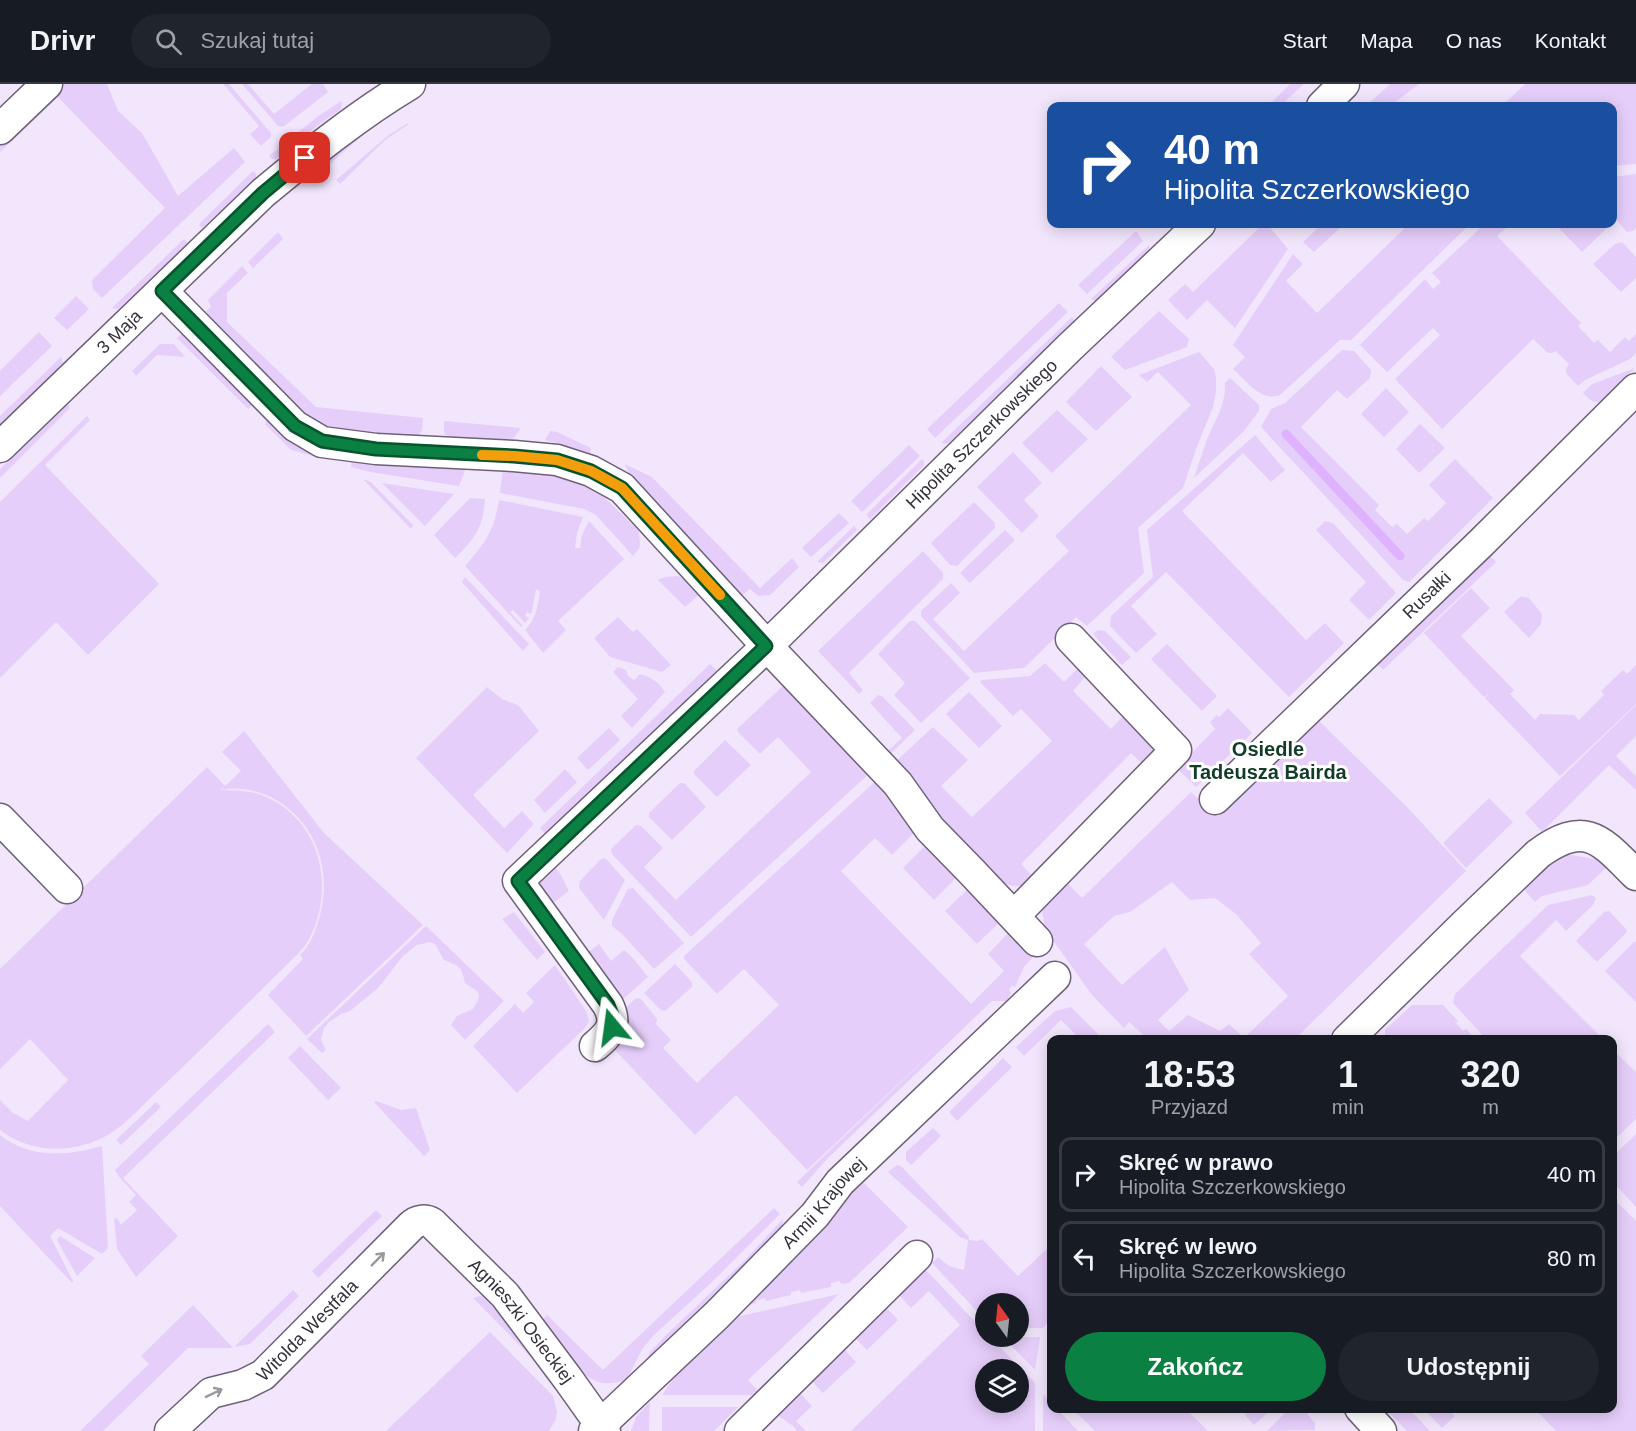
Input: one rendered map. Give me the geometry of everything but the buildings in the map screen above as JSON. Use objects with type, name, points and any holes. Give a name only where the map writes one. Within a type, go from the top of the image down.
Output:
[{"type":"street","points":[[0,129],[47,84]]},
{"type":"street","name":"3 Maja","points":[[0,447],[263,193],[360,117],[410,84]]},
{"type":"street","points":[[1326,102],[1344,84]]},
{"type":"street","name":"Hipolita Szczerkowskiego","points":[[595,1046],[612,1027],[613,1021],[608,1005],[518,881],[766,646],[1070,347],[1196,228]]},
{"type":"street","points":[[162,291],[295,426],[322,441],[376,449],[557,460],[591,471],[622,488],[766,646],[898,784],[930,829],[1037,941]]},
{"type":"street","name":"Rusałki","points":[[1215,799],[1474,549],[1636,388]]},
{"type":"street","points":[[1014,916],[1176,750],[1071,639]]},
{"type":"street","points":[[0,819],[68,888]]},
{"type":"street","points":[[1352,1035],[1538,854],[1548,848],[1568,838],[1582,837],[1597,840],[1636,875]]},
{"type":"street","name":"Armii Krajowej","points":[[599,1429],[815,1215],[840,1182],[1055,977]]},
{"type":"street","name":"Witolda Westfala","points":[[170,1431],[211,1393],[243,1385],[263,1375],[414,1224],[427,1221],[434,1225]]},
{"type":"street","name":"Agnieszki Osieckiej","points":[[434,1225],[506,1295],[568,1379],[599,1429]]},
{"type":"street","points":[[740,1431],[917,1256]]},
{"type":"street","points":[[1365,1413],[1381,1431]]},
{"type":"shaded area","points":[[63,84],[107,84],[118,111],[142,133],[178,196],[234,148],[245,162],[102,298],[93,289],[92,280],[165,208],[58,97],[0,152],[0,144]]},
{"type":"shaded area","points":[[223,84],[229,84],[271,133],[271,137],[261,146],[250,134],[259,126]]},
{"type":"shaded area","points":[[242,84],[248,84],[274,114],[312,84],[323,84],[328,92],[283,127],[278,126]]},
{"type":"shaded area","points":[[1290,84],[1304,84],[1284,102],[1272,102]]},
{"type":"shaded area","points":[[1390,84],[1419,84],[1395,102],[1370,102]]},
{"type":"shaded area","points":[[1525,84],[1636,84],[1636,164],[1617,166],[1617,102],[1506,102]]},
{"type":"shaded area","points":[[341,101],[341,109],[276,159],[269,156],[317,117]]},
{"type":"shaded area","points":[[382,118],[313,179],[310,177],[311,173]]},
{"type":"shaded area","points":[[408,123],[385,140],[340,184],[336,180],[390,134]]},
{"type":"shaded area","points":[[253,171],[256,178],[202,228],[199,224]]},
{"type":"shaded area","points":[[1636,174],[1636,228],[1633,231],[1627,232],[1617,221],[1617,176]]},
{"type":"shaded area","points":[[1259,228],[1270,228],[1288,249],[1235,328],[1207,300],[1187,320],[1168,300],[1185,284],[1193,292]]},
{"type":"shaded area","points":[[1318,228],[1340,228],[1314,252],[1303,242]]},
{"type":"shaded area","points":[[1405,228],[1466,228],[1351,340],[1340,340],[1280,395],[1266,396],[1260,393],[1233,369],[1245,357],[1233,345],[1293,254],[1303,264],[1286,281],[1317,313]]},
{"type":"shaded area","points":[[1481,228],[1506,228],[1497,236],[1581,323],[1578,326],[1594,343],[1598,340],[1610,352],[1625,337],[1629,341],[1636,334],[1636,353],[1630,359],[1585,380],[1578,386],[1566,373],[1569,364],[1556,351],[1548,353],[1533,339],[1442,429],[1395,379],[1440,335],[1433,328],[1387,372],[1360,345],[1425,279],[1433,289],[1441,282],[1432,273]]},
{"type":"shaded area","points":[[1559,228],[1607,228],[1582,252]]},
{"type":"shaded area","points":[[1136,231],[1143,241],[1087,294],[1078,285]]},
{"type":"shaded area","points":[[278,232],[283,239],[253,268],[248,262]]},
{"type":"shaded area","points":[[184,239],[188,243],[118,309],[112,308]]},
{"type":"shaded area","points":[[1622,242],[1636,257],[1636,278],[1621,292],[1593,264],[1615,244]]},
{"type":"shaded area","points":[[1149,245],[1150,251],[1099,300],[1091,299]]},
{"type":"shaded area","points":[[242,266],[248,273],[227,293],[227,322],[316,407],[423,418],[422,430],[418,436],[345,433],[328,430],[303,416],[206,311],[211,307],[208,300]]},
{"type":"shaded area","points":[[76,296],[89,309],[67,330],[54,318]]},
{"type":"shaded area","points":[[1059,303],[1068,312],[935,438],[927,429]]},
{"type":"shaded area","points":[[1159,311],[1189,339],[1187,347],[1125,370],[1111,357]]},
{"type":"shaded area","points":[[1072,317],[1074,323],[950,442],[941,443]]},
{"type":"shaded area","points":[[39,332],[52,346],[0,396],[0,371]]},
{"type":"shaded area","points":[[184,332],[253,401],[252,406],[248,409],[177,338]]},
{"type":"shaded area","points":[[160,344],[174,344],[185,357],[157,355],[136,376],[132,371]]},
{"type":"shaded area","points":[[1342,350],[1354,351],[1371,370],[1370,378],[1347,399],[1337,390],[1301,427],[1379,505],[1375,510],[1392,527],[1397,524],[1407,534],[1424,518],[1428,521],[1446,503],[1429,485],[1455,459],[1493,498],[1409,582],[1403,580],[1261,427],[1271,409],[1285,403]]},
{"type":"shaded area","points":[[1199,352],[1214,369],[1216,392],[1213,407],[1183,488],[1138,528],[1144,573],[1087,626],[1076,617],[1024,668],[974,673],[921,616],[921,611],[951,583],[960,593],[933,619],[964,651],[1069,551],[1055,536],[1191,405],[1158,372],[1147,382],[1139,375]]},
{"type":"shaded area","points":[[61,357],[63,363],[0,424],[0,416]]},
{"type":"shaded area","points":[[1101,366],[1132,397],[1096,431],[1066,402]]},
{"type":"shaded area","points":[[1635,368],[1605,400],[1595,402],[1583,393],[1592,384]]},
{"type":"shaded area","points":[[1230,378],[1259,405],[1259,411],[1244,431],[1194,478],[1206,442],[1222,407],[1225,383]]},
{"type":"shaded area","points":[[1386,388],[1409,412],[1384,437],[1361,414]]},
{"type":"shaded area","points":[[68,405],[70,408],[0,478],[0,469]]},
{"type":"shaded area","points":[[1057,410],[1088,439],[1052,473],[1022,443]]},
{"type":"shaded area","points":[[87,416],[90,420],[45,465],[159,584],[88,655],[56,622],[0,678],[0,502]]},
{"type":"shaded area","points":[[268,419],[329,457],[329,460],[291,450],[265,424]]},
{"type":"shaded area","points":[[444,421],[521,428],[512,440],[446,437]]},
{"type":"shaded area","points":[[1420,424],[1445,448],[1419,473],[1396,449]]},
{"type":"shaded area","points":[[550,431],[591,448],[590,454],[545,440]]},
{"type":"shaded area","points":[[1255,435],[1285,470],[1271,482],[1243,453],[1182,511],[1306,640],[1325,623],[1344,643],[1289,697],[1166,572],[1131,606],[1157,634],[1136,653],[1110,626],[1111,616],[1153,577],[1147,530]]},
{"type":"shaded area","points":[[909,445],[920,456],[862,512],[851,501]]},
{"type":"shaded area","points":[[1013,452],[1042,483],[1024,500],[1039,516],[1022,533],[977,487]]},
{"type":"shaded area","points":[[352,459],[467,466],[459,486],[370,472],[351,467]]},
{"type":"shaded area","points":[[922,459],[924,465],[870,519],[866,515]]},
{"type":"shaded area","points":[[625,464],[652,477],[760,588],[792,558],[799,567],[770,595],[758,596],[750,589],[738,599],[636,490]]},
{"type":"shaded area","points":[[503,467],[541,471],[590,486],[639,531],[639,549],[633,556],[596,515],[584,509],[500,493]]},
{"type":"shaded area","points":[[363,479],[371,482],[413,525],[411,529]]},
{"type":"shaded area","points":[[382,483],[454,494],[425,526]]},
{"type":"shaded area","points":[[470,498],[485,499],[482,518],[473,538],[455,558],[434,535]]},
{"type":"shaded area","points":[[499,500],[583,517],[577,533],[575,548],[580,548],[582,535],[589,521],[624,559],[558,621],[566,630],[543,653],[525,630],[534,617],[540,591],[536,589],[532,611],[531,614],[527,612],[525,616],[529,618],[525,623],[513,610],[510,612],[523,626],[521,627],[465,566],[488,536],[495,520]]},
{"type":"shaded area","points":[[974,502],[995,523],[995,528],[957,566],[950,565],[931,543]]},
{"type":"shaded area","points":[[839,513],[849,523],[811,557],[802,548]]},
{"type":"shaded area","points":[[1325,521],[1333,523],[1396,593],[1369,620],[1349,600],[1366,582],[1316,530]]},
{"type":"shaded area","points":[[854,526],[857,530],[823,563],[817,562]]},
{"type":"shaded area","points":[[1005,530],[1015,540],[970,583],[960,573]]},
{"type":"shaded area","points":[[923,551],[943,573],[943,579],[849,673],[863,690],[859,694],[818,651]]},
{"type":"shaded area","points":[[1486,551],[1496,562],[1383,670],[1374,660]]},
{"type":"shaded area","points":[[677,576],[686,579],[699,595],[685,607],[658,580]]},
{"type":"shaded area","points":[[465,577],[529,644],[523,651],[462,582]]},
{"type":"shaded area","points":[[1471,588],[1490,608],[1461,636],[1514,690],[1510,694],[1535,720],[1540,714],[1574,715],[1579,720],[1604,695],[1601,691],[1623,670],[1627,674],[1636,665],[1636,704],[1560,776],[1485,698],[1490,692],[1484,697],[1424,633]]},
{"type":"shaded area","points":[[1521,596],[1529,598],[1542,614],[1541,624],[1529,638],[1504,612]]},
{"type":"shaded area","points":[[618,617],[633,632],[637,629],[671,665],[662,672],[610,657],[594,638]]},
{"type":"shaded area","points":[[910,621],[915,621],[970,678],[921,723],[894,695],[905,683],[878,654]]},
{"type":"shaded area","points":[[1098,630],[1105,631],[1131,657],[1122,665],[1093,634]]},
{"type":"shaded area","points":[[1167,644],[1217,696],[1202,711],[1151,659]]},
{"type":"shaded area","points":[[1045,663],[1064,682],[1078,668],[1086,676],[1073,691],[1111,729],[1124,715],[1154,744],[1155,753],[1147,768],[1131,753],[1021,864],[1037,881],[1015,886],[1003,883],[985,870],[893,764],[933,727],[968,760],[941,786],[972,817],[1052,741],[1021,709],[1013,716],[980,682],[1030,676]]},
{"type":"shaded area","points":[[710,664],[717,671],[546,835],[540,828]]},
{"type":"shaded area","points":[[618,667],[626,670],[628,676],[634,680],[640,674],[651,678],[665,692],[632,728],[621,716],[638,699],[613,672]]},
{"type":"shaded area","points":[[786,683],[871,772],[691,937],[612,854],[611,849],[636,825],[641,826],[663,848],[644,867],[676,900],[811,772],[778,737],[760,754],[737,729]]},
{"type":"shaded area","points":[[487,687],[502,699],[518,705],[539,731],[473,795],[504,828],[522,811],[534,824],[507,853],[416,758]]},
{"type":"shaded area","points":[[969,692],[1002,726],[979,748],[946,714]]},
{"type":"shaded area","points":[[878,695],[882,696],[915,730],[886,758],[883,755],[902,738],[870,703]]},
{"type":"shaded area","points":[[1636,705],[1636,736],[1616,756],[1636,776],[1636,790],[1609,765],[1542,832],[1525,813]]},
{"type":"shaded area","points":[[1228,708],[1252,733],[1196,787],[1177,768],[1215,729],[1210,722]]},
{"type":"shaded area","points":[[1315,717],[1409,809],[1466,871],[1299,1035],[1247,1035],[1288,996],[1249,954],[1261,943],[1236,914],[1215,898],[1190,900],[1172,882],[1130,912],[1114,916],[1084,944],[1122,985],[1165,947],[1189,990],[1158,1020],[1169,1031],[1188,1015],[1220,1031],[1229,1024],[1241,1035],[1144,1035],[1129,1022],[1124,1028],[1092,995],[1045,929],[1042,910],[1044,903],[1065,881],[1082,898],[1191,792],[1212,810]]},
{"type":"shaded area","points":[[609,728],[620,740],[588,770],[577,758]]},
{"type":"shaded area","points":[[244,731],[324,833],[423,925],[306,1036],[268,995],[303,959],[300,955],[314,934],[323,901],[324,883],[318,849],[300,819],[287,807],[259,792],[246,789],[222,790],[224,786],[220,790],[256,793],[281,805],[296,818],[308,835],[317,853],[322,894],[318,915],[308,940],[298,954],[195,1056],[132,1117],[108,1135],[88,1144],[62,1149],[23,1143],[11,1137],[0,1130],[0,1100],[13,1113],[28,1121],[68,1080],[30,1039],[0,1069],[0,969],[207,767],[225,786],[241,771],[222,752]]},
{"type":"shaded area","points":[[725,740],[751,765],[717,797],[694,774],[694,771]]},
{"type":"shaded area","points":[[565,769],[577,782],[545,813],[534,800]]},
{"type":"shaded area","points":[[879,778],[919,828],[892,855],[875,838],[841,871],[971,1004],[1004,971],[988,954],[1013,928],[1034,950],[1034,956],[1024,967],[1015,987],[1012,986],[1009,989],[1011,993],[1007,1001],[992,1001],[828,1158],[802,1187],[797,1182],[945,1040],[807,1170],[736,1095],[695,1135],[614,1049],[621,1040],[619,1014],[636,998],[641,999],[657,1019],[656,1024],[671,1040],[663,1048],[697,1083],[779,1005],[744,969],[717,994],[684,959],[684,956]]},
{"type":"shaded area","points":[[680,783],[684,783],[706,807],[672,840],[649,817],[649,813]]},
{"type":"shaded area","points":[[1489,798],[1513,822],[1466,868],[1443,843]]},
{"type":"shaded area","points":[[929,842],[960,874],[934,900],[903,868]]},
{"type":"shaded area","points":[[1565,854],[1595,859],[1607,867],[1588,885],[1542,896],[1535,902],[1521,886],[1542,865]]},
{"type":"shaded area","points":[[602,858],[606,859],[625,880],[604,920],[579,888],[580,881]]},
{"type":"shaded area","points":[[551,862],[569,891],[550,905],[541,887],[541,879]]},
{"type":"shaded area","points":[[971,886],[1003,919],[977,944],[945,911]]},
{"type":"shaded area","points":[[633,888],[684,943],[654,969],[612,926],[612,920],[628,889]]},
{"type":"shaded area","points":[[1592,895],[1596,898],[1593,905],[1566,931],[1556,920],[1520,956],[1599,1035],[1482,1035],[1453,1003],[1455,994],[1548,905]]},
{"type":"shaded area","points":[[1609,911],[1627,930],[1597,962],[1576,941],[1604,912]]},
{"type":"shaded area","points":[[514,912],[545,952],[537,960],[502,919]]},
{"type":"shaded area","points":[[426,926],[504,1001],[465,1040],[451,1025],[457,1016],[473,1009],[478,1000],[477,991],[465,983],[457,965],[444,960],[435,944],[430,942],[417,945],[403,956],[378,988],[350,1011],[329,1022],[324,1028],[321,1040],[326,1050],[322,1053],[307,1039]]},
{"type":"shaded area","points":[[1636,942],[1636,1002],[1605,971]]},
{"type":"shaded area","points":[[599,944],[611,961],[624,950],[648,977],[620,1002],[587,953]]},
{"type":"shaded area","points":[[675,964],[692,982],[692,987],[665,1011],[661,1010],[644,993]]},
{"type":"shaded area","points":[[555,965],[586,1011],[589,1021],[586,1027],[517,1093],[473,1046],[515,1004],[523,1013],[534,1002],[526,993]]},
{"type":"shaded area","points":[[1412,1005],[1443,1005],[1458,1021],[1456,1023],[1463,1031],[1466,1029],[1471,1035],[1385,1035],[1385,1030]]},
{"type":"shaded area","points":[[1071,1007],[1099,1035],[1076,1035],[1061,1020],[1024,1056],[1016,1047],[1055,1011]]},
{"type":"shaded area","points":[[268,1024],[275,1032],[123,1178],[178,1236],[136,1277],[117,1249],[114,1219],[117,1218],[121,1225],[137,1210],[129,1202],[136,1195],[115,1170]]},
{"type":"shaded area","points":[[300,1046],[341,1088],[328,1100],[288,1058]]},
{"type":"shaded area","points":[[1617,1054],[1636,1072],[1636,1119],[1617,1137]]},
{"type":"shaded area","points":[[1003,1058],[1012,1067],[957,1121],[949,1112]]},
{"type":"shaded area","points":[[156,1102],[161,1107],[121,1145],[116,1140]]},
{"type":"shaded area","points":[[374,1102],[401,1110],[416,1108],[430,1150],[424,1156]]},
{"type":"shaded area","points":[[933,1128],[941,1136],[911,1165],[906,1160],[906,1152]]},
{"type":"shaded area","points":[[1636,1134],[1636,1207],[1617,1186],[1617,1152]]},
{"type":"shaded area","points":[[0,1135],[12,1143],[36,1152],[76,1152],[102,1146],[108,1248],[102,1254],[58,1228],[50,1236],[72,1283],[0,1206]]},
{"type":"shaded area","points":[[897,1165],[901,1166],[969,1237],[969,1240],[982,1239],[1018,1276],[1047,1249],[1047,1324],[1043,1328],[1029,1328],[1029,1293],[975,1293],[975,1309],[932,1263],[938,1257],[949,1266],[964,1270],[968,1240],[960,1237],[888,1172]]},
{"type":"shaded area","points":[[859,1181],[865,1184],[908,1227],[849,1283],[841,1284],[840,1281],[831,1283],[831,1287],[801,1293],[800,1290],[791,1292],[791,1295],[766,1301],[765,1298],[741,1307]]},
{"type":"shaded area","points":[[1617,1202],[1636,1221],[1636,1431],[1556,1431],[1539,1413],[1617,1413]]},
{"type":"shaded area","points":[[774,1208],[780,1214],[642,1349],[627,1380],[605,1383],[590,1378],[574,1365],[537,1326],[547,1315],[603,1370]]},
{"type":"shaded area","points":[[376,1210],[382,1216],[318,1278],[312,1271]]},
{"type":"shaded area","points":[[783,1219],[782,1227],[765,1248],[640,1371],[650,1352],[663,1338],[744,1261]]},
{"type":"shaded area","points":[[60,1236],[95,1258],[77,1276],[57,1240]]},
{"type":"shaded area","points":[[924,1268],[975,1322],[975,1347],[1000,1347],[1012,1359],[975,1359],[975,1413],[1029,1413],[1029,1377],[1035,1383],[1035,1431],[851,1431],[960,1325],[929,1291],[911,1308],[895,1291]]},
{"type":"shaded area","points":[[293,1290],[299,1296],[250,1344],[234,1347]]},
{"type":"shaded area","points":[[490,1293],[552,1378],[473,1298]]},
{"type":"shaded area","points":[[839,1294],[748,1380],[757,1390],[752,1395],[662,1395],[680,1369],[727,1319]]},
{"type":"shaded area","points":[[193,1305],[233,1348],[188,1348],[103,1431],[80,1431],[149,1364],[141,1356]]},
{"type":"shaded area","points":[[884,1305],[898,1320],[867,1350],[853,1336]]},
{"type":"shaded area","points":[[490,1332],[553,1396],[557,1411],[556,1419],[549,1431],[386,1431]]},
{"type":"shaded area","points":[[1029,1337],[1040,1337],[1035,1370],[1029,1364],[1029,1359],[1024,1359],[1013,1347],[1029,1347]]},
{"type":"shaded area","points":[[841,1346],[856,1362],[823,1393],[809,1378]]},
{"type":"shaded area","points":[[797,1390],[812,1406],[796,1421],[806,1431],[797,1431],[777,1415]]},
{"type":"shaded area","points":[[1043,1394],[1047,1398],[1047,1413],[1061,1413],[1078,1431],[1043,1431]]},
{"type":"shaded area","points":[[650,1402],[649,1431],[631,1431],[636,1417]]},
{"type":"shaded area","points":[[662,1407],[738,1407],[714,1431],[662,1431]]},
{"type":"shaded area","points":[[1077,1413],[1190,1413],[1208,1431],[1095,1431]]},
{"type":"shaded area","points":[[1247,1413],[1268,1413],[1254,1425],[1245,1415]]},
{"type":"shaded area","points":[[1285,1413],[1306,1413],[1315,1423],[1315,1430],[1267,1431]]},
{"type":"shaded area","points":[[1389,1413],[1413,1413],[1430,1431],[1407,1431]]},
{"type":"shaded area","points":[[1428,1413],[1452,1413],[1455,1416],[1442,1428]]},
{"type":"waterway","points":[[1286,434],[1400,556]]},
{"type":"slow traffic","points":[[482,455],[557,460],[591,471],[622,488],[720,595]]},
{"type":"district","name":"Osiedle Tadeusza Bairda","points":[[1268,760]]},
{"type":"route","points":[[305,158],[263,193],[162,291],[295,426],[322,441],[376,449],[557,460],[591,471],[622,488],[766,646],[518,881],[608,1005],[612,1015],[612,1027]]}]
